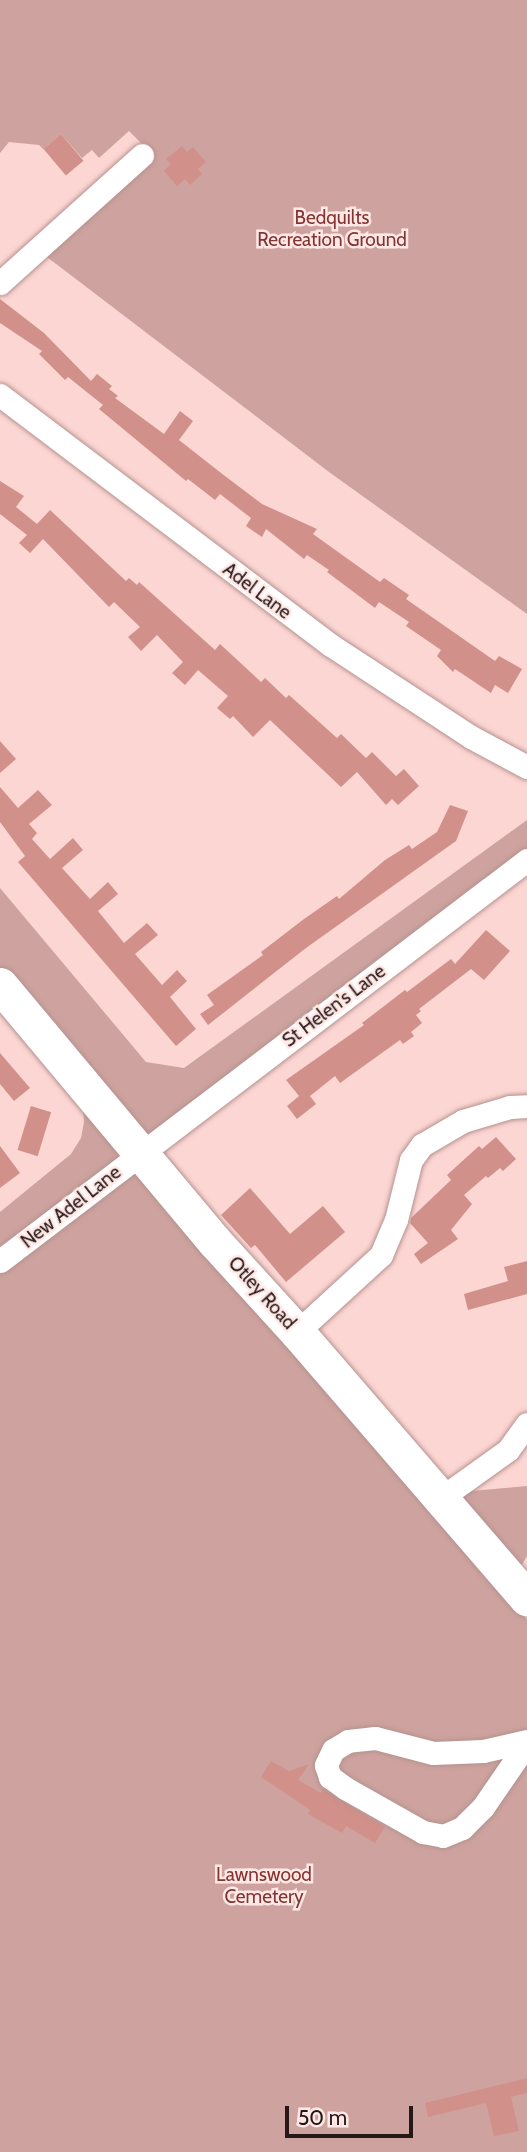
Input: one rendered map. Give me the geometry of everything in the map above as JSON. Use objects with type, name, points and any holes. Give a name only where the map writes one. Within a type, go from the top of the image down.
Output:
[{"type":"highway","name":"Otley Road","points":[[0,985],[215,1242],[297,1332],[527,1598]]},
{"type":"street","points":[[0,282],[142,155]]},
{"type":"street","name":"Adel Lane","points":[[0,395],[328,644],[471,737],[527,767]]},
{"type":"street","name":"St Helen's Lane","points":[[141,1152],[527,860]]},
{"type":"street","points":[[297,1332],[381,1255],[396,1220],[408,1168],[422,1145],[463,1121],[510,1107],[527,1106]]},
{"type":"street","name":"New Adel Lane","points":[[0,1261],[141,1152]]},
{"type":"street","points":[[441,1497],[508,1450],[527,1424]]},
{"type":"street","points":[[375,1738],[433,1753],[484,1751],[527,1742],[482,1807],[462,1828],[443,1836],[423,1832],[345,1788],[330,1777],[326,1765],[333,1750],[348,1741],[375,1738]]},
{"type":"green space","name":"Bedquilts Recreation Ground","points":[[0,0],[527,0],[527,614],[329,472],[43,254],[152,154],[129,131],[99,158],[92,150],[82,158],[61,134],[43,149],[39,145],[9,142],[0,153]]},
{"type":"green space","name":"Lawnswood Cemetery","points":[[527,820],[527,860],[128,1162],[527,1620],[527,2152],[0,2152],[0,1212],[71,1154],[81,1138],[84,1122],[82,1084],[0,985],[0,888],[146,1062],[184,1068]]},
{"type":"green space","points":[[527,1486],[527,1556],[517,1573],[450,1493]]},
{"type":"building","points":[[61,134],[83,161],[66,176],[43,149]]},
{"type":"building","points":[[182,146],[187,152],[193,147],[206,162],[198,169],[202,174],[190,185],[185,179],[177,186],[164,171],[171,164],[166,159]]},
{"type":"building","points":[[0,299],[44,333],[91,381],[97,374],[112,386],[109,389],[118,396],[115,398],[164,434],[180,411],[193,421],[179,440],[262,504],[317,529],[313,534],[380,582],[384,578],[409,595],[406,599],[495,661],[499,656],[522,669],[508,693],[495,685],[491,693],[455,669],[453,672],[437,656],[441,650],[406,626],[409,622],[379,602],[375,608],[327,572],[329,570],[307,555],[304,559],[266,529],[262,537],[246,526],[251,518],[220,494],[215,500],[188,479],[186,481],[99,409],[103,405],[68,377],[65,380],[39,354],[42,351],[0,323]]},
{"type":"building","points":[[0,481],[24,496],[16,507],[37,524],[50,510],[126,581],[129,578],[137,585],[139,582],[215,650],[220,644],[261,682],[265,678],[286,698],[289,695],[337,738],[341,734],[366,758],[372,752],[396,776],[404,769],[419,786],[398,805],[392,799],[386,805],[357,772],[341,787],[270,720],[253,737],[233,716],[230,719],[217,708],[228,696],[198,670],[185,685],[172,673],[183,662],[157,635],[141,651],[128,637],[140,627],[114,602],[109,607],[43,539],[30,553],[19,543],[27,535],[0,514]]},
{"type":"building","points":[[0,741],[16,759],[0,773]]},
{"type":"building","points":[[0,787],[18,808],[38,790],[52,805],[29,824],[37,833],[32,839],[50,859],[73,838],[83,850],[62,868],[90,899],[108,882],[118,894],[98,911],[124,943],[147,923],[158,935],[135,954],[162,985],[177,970],[187,981],[170,997],[196,1029],[176,1046],[18,862],[25,856],[0,822]]},
{"type":"building","points":[[450,805],[468,811],[456,841],[306,948],[208,1025],[200,1014],[214,1005],[207,995],[263,955],[261,952],[304,919],[337,896],[339,899],[385,860],[409,845],[412,849],[437,832]]},
{"type":"building","points":[[486,930],[510,951],[484,980],[471,969],[419,1009],[421,1011],[416,1015],[422,1023],[411,1032],[414,1036],[403,1044],[400,1040],[340,1083],[335,1076],[310,1096],[316,1104],[297,1119],[287,1106],[299,1096],[286,1080],[364,1025],[362,1023],[405,990],[407,992],[451,959],[455,964]]},
{"type":"building","points":[[0,1053],[30,1088],[14,1101],[0,1084]]},
{"type":"building","points":[[31,1106],[51,1112],[38,1156],[18,1150]]},
{"type":"building","points":[[496,1137],[516,1159],[503,1171],[500,1168],[488,1178],[486,1176],[464,1195],[472,1204],[451,1230],[458,1239],[421,1264],[414,1254],[428,1243],[410,1223],[411,1218],[451,1180],[447,1175],[479,1146],[482,1149]]},
{"type":"building","points":[[0,1146],[20,1173],[0,1188]]},
{"type":"building","points":[[250,1188],[290,1234],[323,1206],[345,1232],[286,1282],[255,1245],[251,1248],[221,1215]]},
{"type":"building","points":[[527,1261],[527,1294],[468,1310],[464,1294],[508,1281],[504,1267]]},
{"type":"building","points":[[271,1761],[289,1771],[309,1764],[298,1780],[321,1793],[323,1789],[385,1827],[375,1843],[346,1826],[342,1833],[308,1814],[310,1810],[261,1777]]},
{"type":"building","points":[[527,2078],[527,2093],[511,2097],[519,2131],[494,2136],[486,2103],[428,2117],[425,2103]]}]
